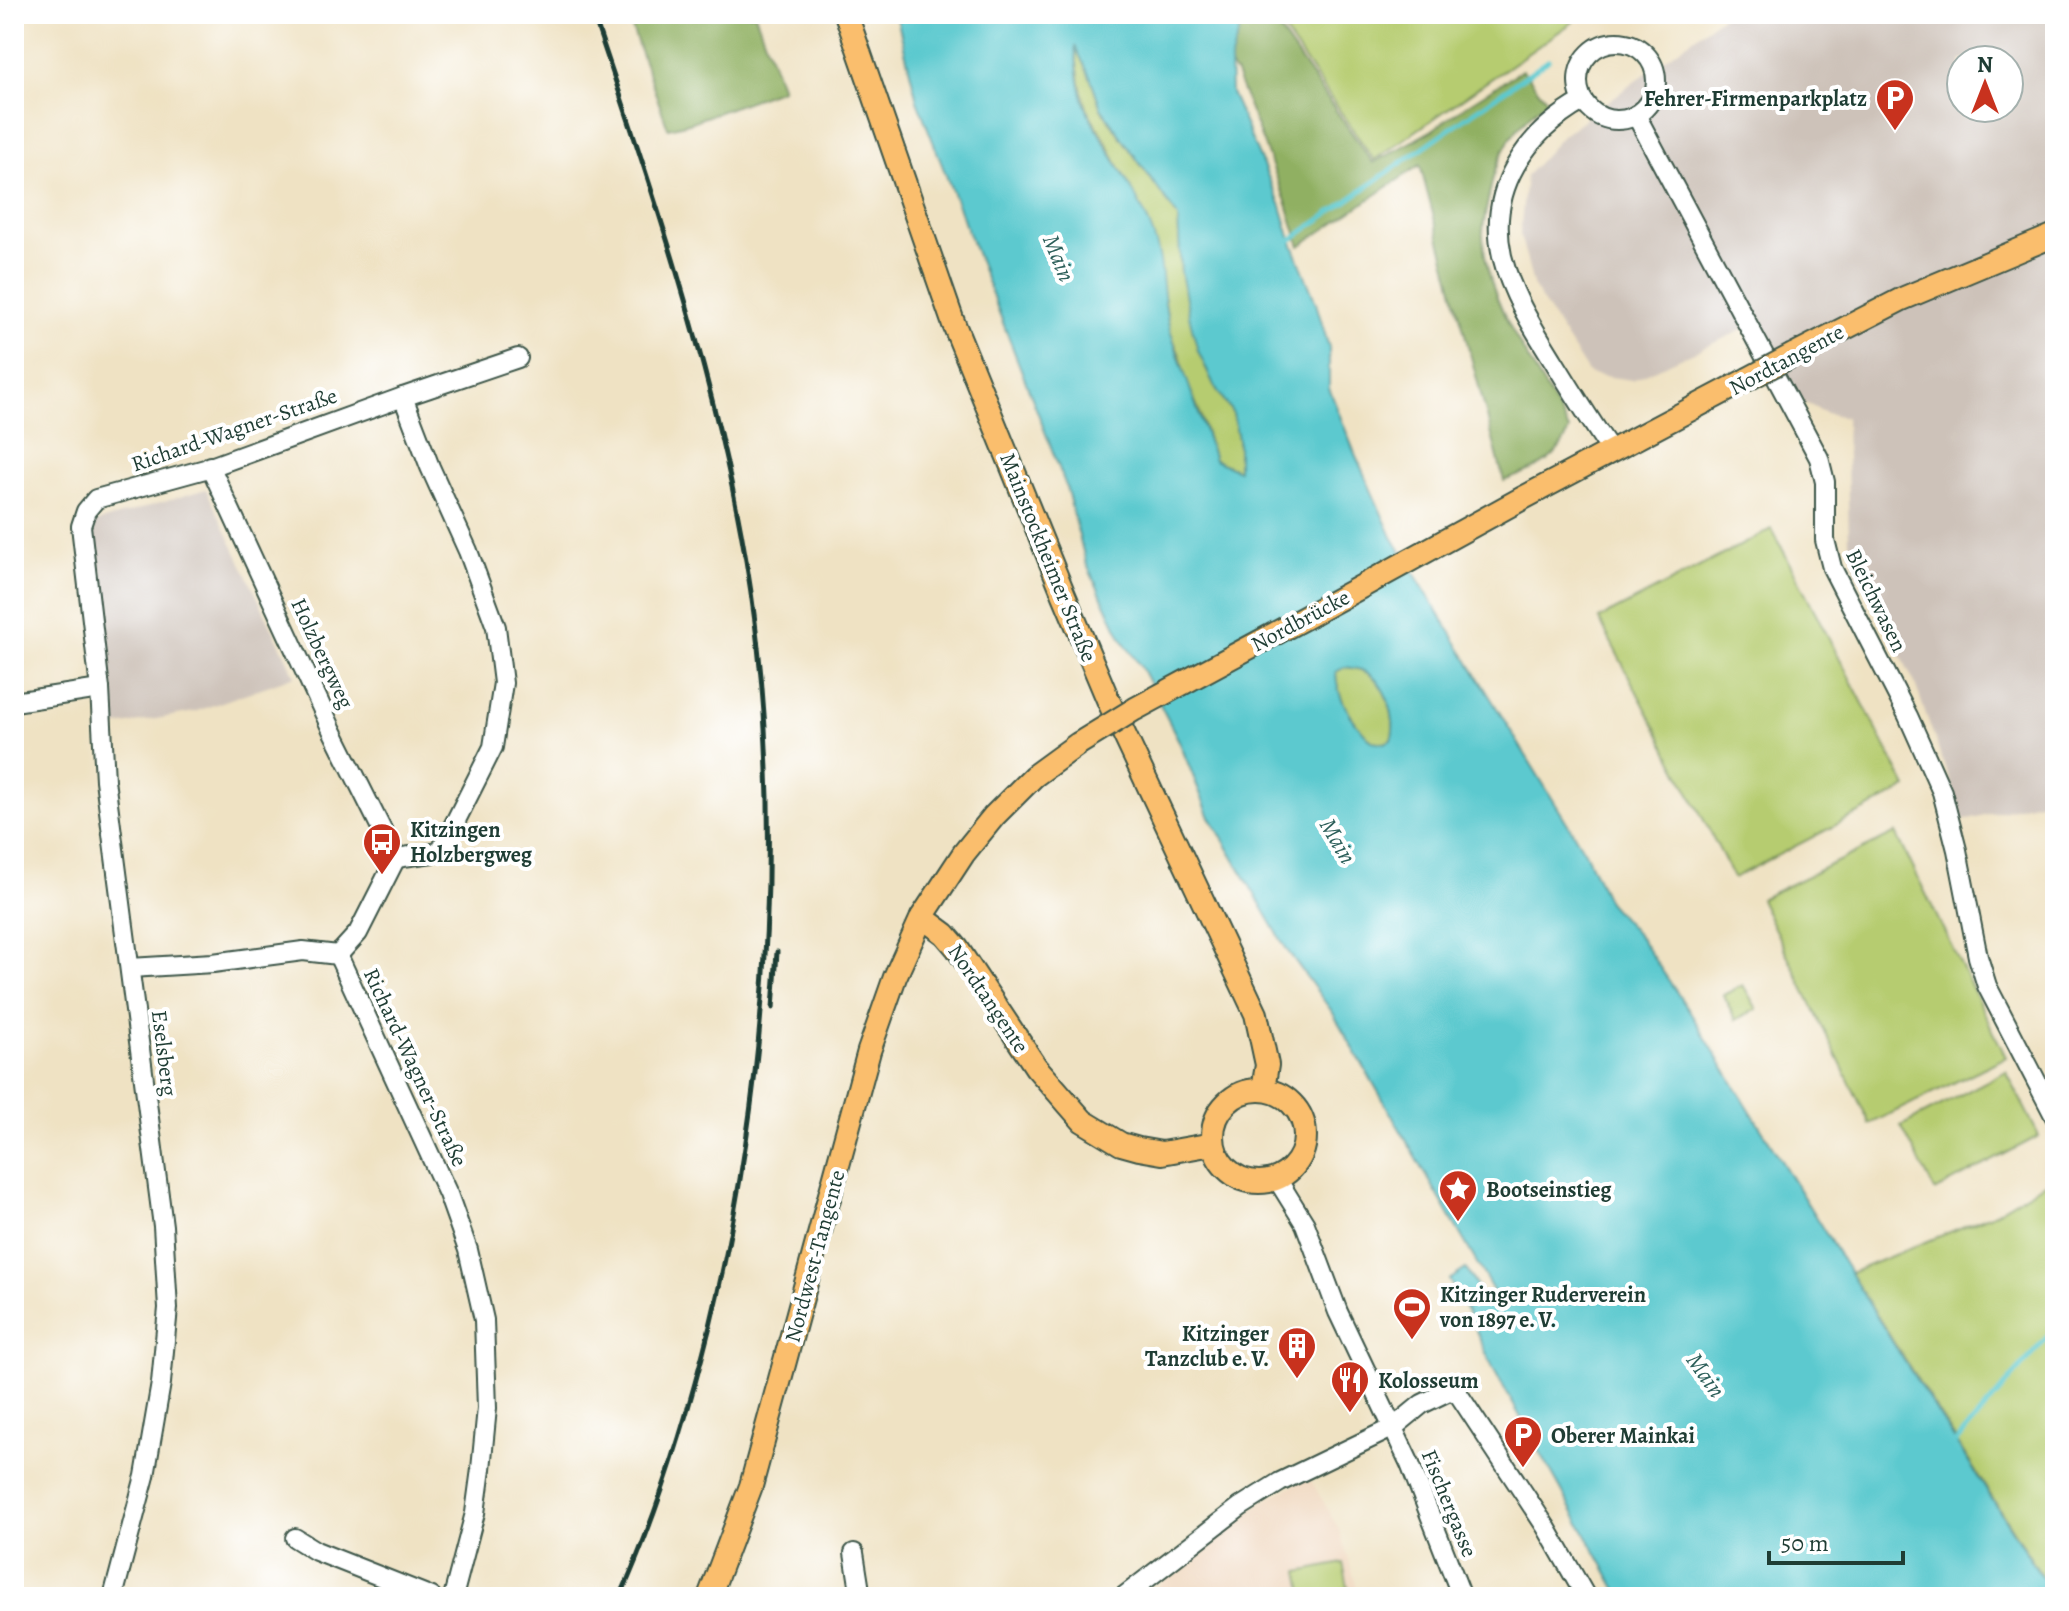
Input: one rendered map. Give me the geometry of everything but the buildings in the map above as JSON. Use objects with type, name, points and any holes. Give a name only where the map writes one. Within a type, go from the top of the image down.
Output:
[{"type":"main road","name":"Mainstockheimer Straße","points":[[846,14],[953,322],[1040,537],[1109,702],[1256,1014],[1267,1065],[1263,1089]]},
{"type":"main road","name":"Nordtangente","points":[[1523,498],[1902,299],[2055,235]]},
{"type":"main road","name":"Nordbrücke","points":[[922,917],[964,853],[994,816],[1034,776],[1078,744],[1145,703],[1523,498]]},
{"type":"main road","name":"Nordtangente","points":[[922,917],[945,934],[957,948],[1021,1046],[1083,1121],[1121,1144],[1162,1153],[1213,1144]]},
{"type":"main road","name":"Nordwest-Tangente","points":[[709,1597],[751,1486],[881,1011],[922,917]]},
{"type":"main road","points":[[1263,1089],[1292,1103],[1299,1112],[1305,1141],[1298,1162],[1277,1179],[1259,1182],[1236,1176],[1221,1162],[1213,1144],[1214,1123],[1224,1106],[1240,1094],[1263,1089]]},
{"type":"street","points":[[1622,41],[1636,46],[1647,55],[1656,73],[1653,97],[1636,115],[1613,120],[1602,117],[1583,101],[1578,87],[1581,63],[1599,45],[1622,41]]},
{"type":"street","points":[[1583,101],[1549,123],[1518,160],[1505,187],[1499,237],[1511,283],[1531,324],[1612,452]]},
{"type":"street","name":"Bleichwasen","points":[[1636,115],[1819,458],[1824,473],[1825,540],[1832,568],[1908,716],[1942,792],[1987,986],[2055,1117]]},
{"type":"street","name":"Richard-Wagner-Straße","points":[[86,511],[96,499],[210,466],[518,358]]},
{"type":"street","points":[[396,858],[440,852],[493,747],[503,683],[496,627],[468,551],[403,397]]},
{"type":"street","name":"Holzbergweg","points":[[210,466],[332,730],[396,858]]},
{"type":"street","name":"Eselsberg","points":[[86,511],[81,526],[100,689],[105,780],[163,1226],[168,1308],[161,1383],[145,1476],[113,1597]]},
{"type":"street","points":[[14,702],[100,689]]},
{"type":"street","name":"Richard-Wagner-Straße","points":[[396,858],[358,933],[338,955],[448,1194],[468,1250],[484,1320],[487,1408],[481,1469],[475,1513],[453,1597]]},
{"type":"street","points":[[130,968],[213,963],[303,951],[338,955]]},
{"type":"street","points":[[1277,1179],[1305,1224],[1338,1312],[1394,1427]]},
{"type":"street","points":[[1123,1597],[1240,1507],[1280,1482],[1394,1427],[1422,1404],[1447,1391],[1455,1392],[1546,1527],[1586,1597]]},
{"type":"street","name":"Fischergasse","points":[[1394,1427],[1462,1597]]},
{"type":"street","points":[[295,1538],[316,1551],[432,1597]]},
{"type":"street","points":[[854,1553],[861,1597]]},
{"type":"shaded area","points":[[1726,14],[2055,14],[2055,798],[1964,820],[1914,681],[1855,567],[1849,541],[1846,417],[1826,413],[1801,401],[1760,322],[1632,380],[1589,374],[1534,288],[1520,234],[1526,176],[1563,135]]},
{"type":"shaded area","points":[[206,489],[295,676],[194,712],[113,727],[91,524]]},
{"type":"shaded area","points":[[1309,1477],[1339,1529],[1360,1597],[1144,1597],[1258,1504]]},
{"type":"green space","points":[[627,14],[755,14],[782,89],[668,128]]},
{"type":"green space","points":[[1190,14],[1277,14],[1273,17],[1277,27],[1373,163],[1431,131],[1522,70],[1548,100],[1516,130],[1502,153],[1492,180],[1483,232],[1487,264],[1504,314],[1569,430],[1559,450],[1551,457],[1504,481],[1420,165],[1300,246],[1287,204],[1236,74]]},
{"type":"green space","points":[[1290,14],[1568,14],[1573,22],[1374,160],[1278,22]]},
{"type":"green space","points":[[1074,43],[1101,109],[1178,217],[1181,272],[1198,351],[1214,385],[1233,414],[1238,438],[1238,470],[1214,460],[1170,332],[1154,237],[1088,111]]},
{"type":"green space","points":[[1772,529],[1907,788],[1734,878],[1599,619]]},
{"type":"green space","points":[[1345,667],[1362,670],[1372,676],[1384,692],[1392,712],[1391,740],[1372,742],[1353,718],[1337,682],[1336,672]]},
{"type":"green space","points":[[1896,833],[2006,1057],[1870,1124],[1760,899]]},
{"type":"green space","points":[[1743,985],[1757,1009],[1736,1020],[1723,995]]},
{"type":"green space","points":[[2006,1071],[2039,1136],[1935,1191],[1901,1126]]},
{"type":"green space","points":[[2055,1177],[2055,1597],[1850,1273],[1989,1216]]},
{"type":"green space","points":[[1343,1563],[1350,1597],[1304,1597],[1299,1572]]},
{"type":"water","name":"Main","points":[[896,14],[1248,14],[1230,61],[1231,93],[1281,206],[1329,348],[1329,388],[1392,537],[1585,852],[1608,902],[1640,938],[1688,1009],[1893,1343],[2054,1597],[1621,1597],[1493,1368],[1449,1280],[1466,1269],[1487,1304],[1493,1304],[1496,1296],[1333,1013],[1287,950],[1209,815],[1179,741],[1142,669],[1122,639],[1086,563],[1066,486],[917,100]],"holes":[[[1075,46],[1101,108],[1178,217],[1181,272],[1190,320],[1198,351],[1214,385],[1233,414],[1238,439],[1238,470],[1214,460],[1171,333],[1154,237],[1140,205],[1085,105]],[[1345,667],[1362,670],[1372,676],[1384,692],[1392,712],[1391,740],[1385,743],[1372,741],[1347,710],[1339,691],[1336,672]]]},
{"type":"waterway","points":[[1605,19],[1613,14]]},
{"type":"waterway","points":[[1291,240],[1548,60]]},
{"type":"waterway","points":[[1956,1442],[2055,1328]]},
{"type":"railway","points":[[593,14],[676,270],[728,466],[756,630],[765,729],[768,829],[766,930],[759,1031],[731,1230],[710,1326],[682,1430],[660,1498],[620,1597]]},
{"type":"railway","points":[[773,1008],[777,952]]},
{"type":"place","name":"Fehrer-Firmenparkplatz","points":[[1895,132]]},
{"type":"place","name":"Kitzingen Holzbergweg","points":[[382,876]]},
{"type":"place","name":"Bootseinstieg","points":[[1458,1223]]},
{"type":"place","name":"Kitzinger Ruderverein von 1897 e. V.","points":[[1412,1341]]},
{"type":"place","name":"Kitzinger Tanzclub e. V.","points":[[1297,1380]]},
{"type":"place","name":"Kolosseum","points":[[1350,1414]]},
{"type":"place","name":"Oberer Mainkai","points":[[1523,1469]]}]
